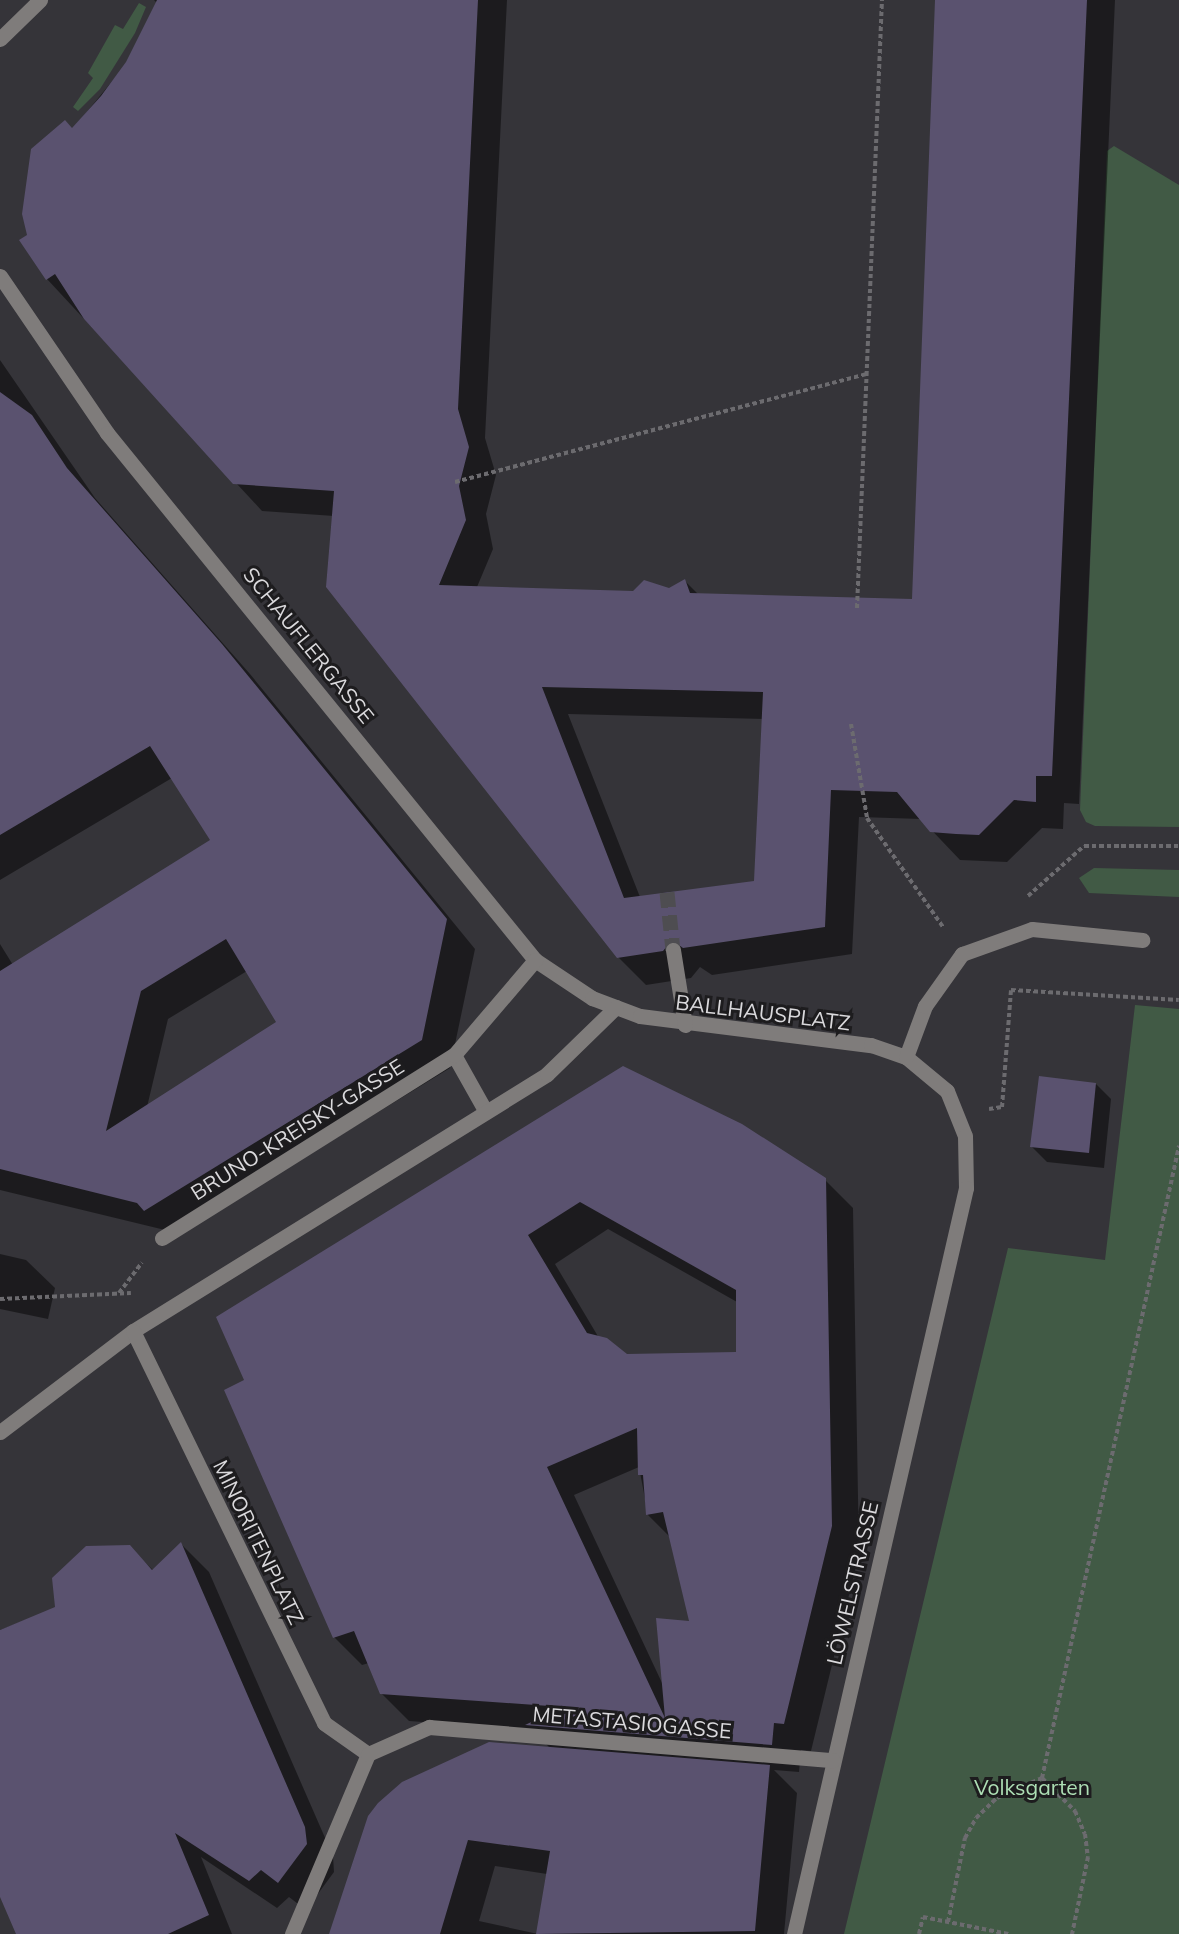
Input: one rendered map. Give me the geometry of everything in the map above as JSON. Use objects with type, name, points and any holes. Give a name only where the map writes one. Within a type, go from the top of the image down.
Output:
[{"type":"street","points":[[0,39],[40,0]]},
{"type":"street","name":"SCHAUFLERGASSE","points":[[0,276],[107,433],[316,684],[511,937],[535,960],[572,987],[616,1008]]},
{"type":"street","points":[[906,1057],[930,997],[962,954],[1032,929],[1142,939]]},
{"type":"street","points":[[673,950],[685,1025]]},
{"type":"street","name":"BRUNO-KREISKY-GASSE","points":[[162,1238],[454,1055],[535,960]]},
{"type":"street","points":[[0,1432],[134,1331],[197,1289],[547,1074],[616,1008]]},
{"type":"street","name":"BALLHAUSPLATZ","points":[[616,1008],[685,1025],[871,1046],[906,1057],[947,1091],[957,1113],[968,1157],[954,1243]]},
{"type":"street","points":[[454,1055],[486,1112]]},
{"type":"street","name":"LÖWELSTRASSE","points":[[794,1934],[954,1243]]},
{"type":"street","name":"MINORITENPLATZ","points":[[134,1331],[324,1723],[368,1754]]},
{"type":"street","name":"METASTASIOGASSE","points":[[368,1754],[429,1727],[833,1760]]},
{"type":"street","points":[[292,1934],[368,1754]]},
{"type":"path","points":[[857,608],[882,0]]},
{"type":"path","points":[[455,482],[866,374]]},
{"type":"path","points":[[851,724],[867,818],[962,954]]},
{"type":"path","points":[[1023,900],[1084,846],[1179,846]]},
{"type":"path","points":[[957,1113],[1002,1107],[1011,990],[1179,1000]]},
{"type":"path","points":[[1042,1778],[1179,1146]]},
{"type":"path","points":[[0,1299],[141,1292]]},
{"type":"path","points":[[948,1922],[965,1838],[976,1818],[997,1798],[1042,1778]]},
{"type":"path","points":[[1042,1778],[1075,1811],[1085,1834],[1088,1857],[1071,1934]]},
{"type":"path","points":[[919,1934],[922,1917],[1008,1934]]},
{"type":"green space","points":[[139,3],[146,7],[135,33],[100,89],[78,111],[73,107],[93,78],[88,73],[115,25],[123,29]]},
{"type":"green space","points":[[1114,146],[1179,185],[1179,827],[1095,826],[1086,822],[1080,810],[1107,151]]},
{"type":"green space","points":[[1094,868],[1179,870],[1179,897],[1089,893],[1079,878]]},
{"type":"green space","name":"Volksgarten","points":[[1135,1005],[1179,1009],[1179,1934],[844,1934],[1008,1248],[1105,1260]]},
{"type":"building","points":[[157,0],[478,0],[458,409],[469,447],[459,486],[466,520],[439,585],[633,591],[644,580],[669,588],[685,579],[690,593],[912,599],[935,0],[1087,0],[1052,776],[1036,776],[1036,802],[1014,800],[979,835],[956,834],[930,832],[897,792],[831,790],[825,927],[683,948],[672,940],[663,951],[617,958],[326,587],[334,491],[233,484],[84,319],[55,274],[46,280],[19,240],[27,235],[22,214],[31,149],[65,120],[72,128],[101,96],[126,62]],"holes":[[[542,687],[763,692],[754,881],[624,898]]]},
{"type":"building","points":[[0,392],[32,415],[67,468],[222,644],[447,919],[422,1040],[144,1211],[137,1203],[0,1169],[0,971],[210,840],[150,746],[0,835]],"holes":[[[226,939],[276,1022],[106,1131],[141,991]]]},
{"type":"building","points":[[623,1066],[742,1124],[826,1178],[832,1526],[784,1724],[774,1723],[772,1745],[525,1725],[563,1707],[380,1694],[354,1631],[333,1638],[224,1390],[244,1380],[216,1317]],"holes":[[[580,1202],[736,1290],[736,1352],[627,1354],[607,1338],[587,1333],[528,1235]],[[637,1428],[638,1475],[643,1475],[646,1515],[663,1512],[689,1621],[656,1618],[665,1718],[547,1467]]]},
{"type":"building","points":[[1039,1076],[1096,1083],[1089,1153],[1030,1147]]},
{"type":"building","points":[[181,1542],[305,1827],[307,1844],[278,1883],[261,1870],[249,1881],[175,1833],[209,1915],[168,1934],[16,1934],[0,1897],[0,1630],[55,1607],[52,1578],[86,1546],[130,1545],[152,1570]]},
{"type":"building","points":[[489,1742],[770,1765],[755,1931],[536,1934],[550,1851],[468,1840],[440,1934],[329,1934],[368,1816],[378,1803],[402,1782]]},
{"type":"tunnel","points":[[667,892],[673,950]]}]
